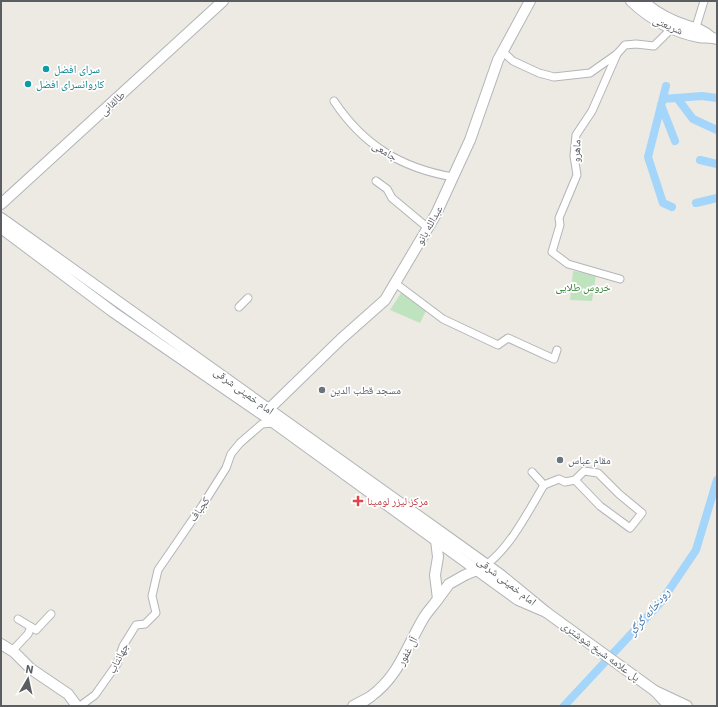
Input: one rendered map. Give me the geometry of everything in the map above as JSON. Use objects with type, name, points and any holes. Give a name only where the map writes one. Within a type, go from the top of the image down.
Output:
[{"type":"main road","name":"طالقانی","points":[[1,204],[223,1]]},
{"type":"main road","name":"عبدالله بانو","points":[[266,412],[341,339],[385,300],[428,228],[453,177],[470,140],[503,52],[530,1]]},
{"type":"main road","name":"شریعتی","points":[[631,1],[644,14],[659,23],[699,37],[714,38]]},
{"type":"main road","name":"شریعتی","points":[[643,1],[666,16],[704,30],[714,38]]},
{"type":"main road","name":"امام خمینی شرقی","points":[[1,218],[266,412],[482,567],[518,600],[546,612]]},
{"type":"main road","name":"امام خمینی شرقی","points":[[1,228],[120,317],[266,412],[273,423],[436,540],[482,567]]},
{"type":"main road","points":[[436,540],[438,557],[435,575],[438,599]]},
{"type":"main road","name":"آل غفور","points":[[358,706],[384,687],[401,663],[423,619],[449,584],[482,567]]},
{"type":"main road","name":"پل علامه شیخ شوشتری","points":[[546,612],[655,691]]},
{"type":"main road","points":[[1,644],[12,651],[31,669],[68,694],[78,706]]},
{"type":"main road","points":[[655,691],[670,706]]},
{"type":"main road","points":[[655,691],[687,706]]},
{"type":"main road","name":"آل غفور","points":[[353,706],[370,698]]},
{"type":"street","points":[[696,27],[704,1]]},
{"type":"street","points":[[503,52],[514,61],[539,73],[554,77],[590,73],[617,54],[625,45],[636,44],[654,46],[672,28]]},
{"type":"street","name":"ماهرو","points":[[617,54],[592,111],[576,135],[574,156],[576,175],[559,218],[560,225],[552,252],[568,264],[620,279]]},
{"type":"street","name":"جامعی","points":[[334,101],[344,116],[374,146],[410,166],[430,173],[453,177]]},
{"type":"street","points":[[376,181],[387,190],[392,198],[428,228]]},
{"type":"street","points":[[395,283],[443,319],[498,345],[508,338],[554,359],[557,350]]},
{"type":"street","points":[[239,307],[248,298]]},
{"type":"street","name":"کجباف","points":[[156,613],[152,596],[158,570],[226,468],[231,454],[240,443],[262,424],[273,423]]},
{"type":"street","points":[[482,567],[494,560],[508,542],[544,485],[560,480],[565,482],[575,480],[584,471],[598,474],[642,513],[630,528],[600,506],[575,480]]},
{"type":"street","points":[[532,472],[544,485]]},
{"type":"street","name":"جهانتاب","points":[[78,706],[95,695],[117,664],[123,646],[136,625],[145,624],[156,613]]},
{"type":"street","points":[[18,619],[36,630],[52,614]]},
{"type":"street","points":[[12,651],[28,634],[31,627]]},
{"type":"green space","name":"خروس طلایی","points":[[573,271],[596,275],[592,301],[570,300]]},
{"type":"green space","points":[[403,290],[427,309],[420,323],[390,310]]},
{"type":"waterway","points":[[666,86],[648,157],[663,203],[672,207]]},
{"type":"waterway","points":[[663,99],[702,96],[717,98]]},
{"type":"waterway","points":[[677,98],[693,119],[717,130]]},
{"type":"waterway","points":[[661,105],[675,141]]},
{"type":"waterway","points":[[700,160],[717,164]]},
{"type":"waterway","points":[[696,203],[717,198]]},
{"type":"waterway","name":"رودخانه گرگر","points":[[564,706],[661,602],[696,550],[717,480]]},
{"type":"place","name":"سرای افضل","points":[[46,69]]},
{"type":"place","name":"کاروانسرای افضل","points":[[28,84]]},
{"type":"place","name":"مسجد قطب الدین","points":[[322,390]]},
{"type":"place","name":"مقام عباس","points":[[560,460]]},
{"type":"place","name":"مرکز لیزر لومینا","points":[[358,501]]}]
